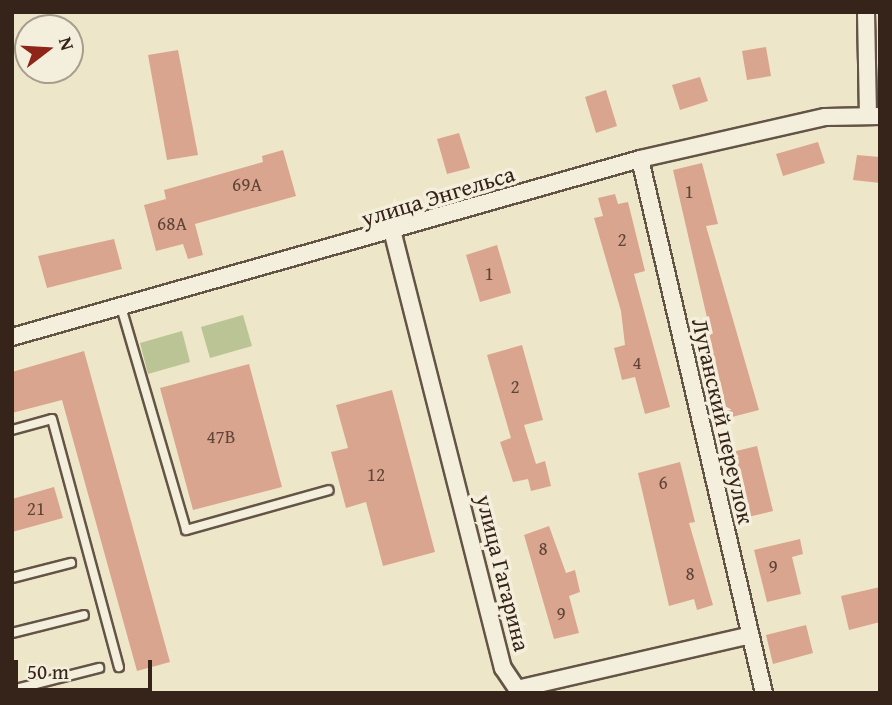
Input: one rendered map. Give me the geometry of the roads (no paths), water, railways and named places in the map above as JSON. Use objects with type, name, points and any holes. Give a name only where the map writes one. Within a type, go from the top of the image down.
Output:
[{"type":"street","points":[[866,12],[874,116]]},
{"type":"street","name":"улица Энгельса","points":[[12,337],[393,234],[640,159],[825,117],[874,116]]},
{"type":"street","name":"Луганский переулок","points":[[640,159],[764,693]]},
{"type":"street","name":"улица Гагарина","points":[[393,234],[503,668],[517,689],[750,635]]},
{"type":"lane","points":[[121,307],[186,530],[329,490]]},
{"type":"lane","points":[[12,430],[52,419],[120,667]]},
{"type":"lane","points":[[12,578],[71,563]]},
{"type":"lane","points":[[12,633],[84,614]]},
{"type":"lane","points":[[12,690],[99,667]]}]
